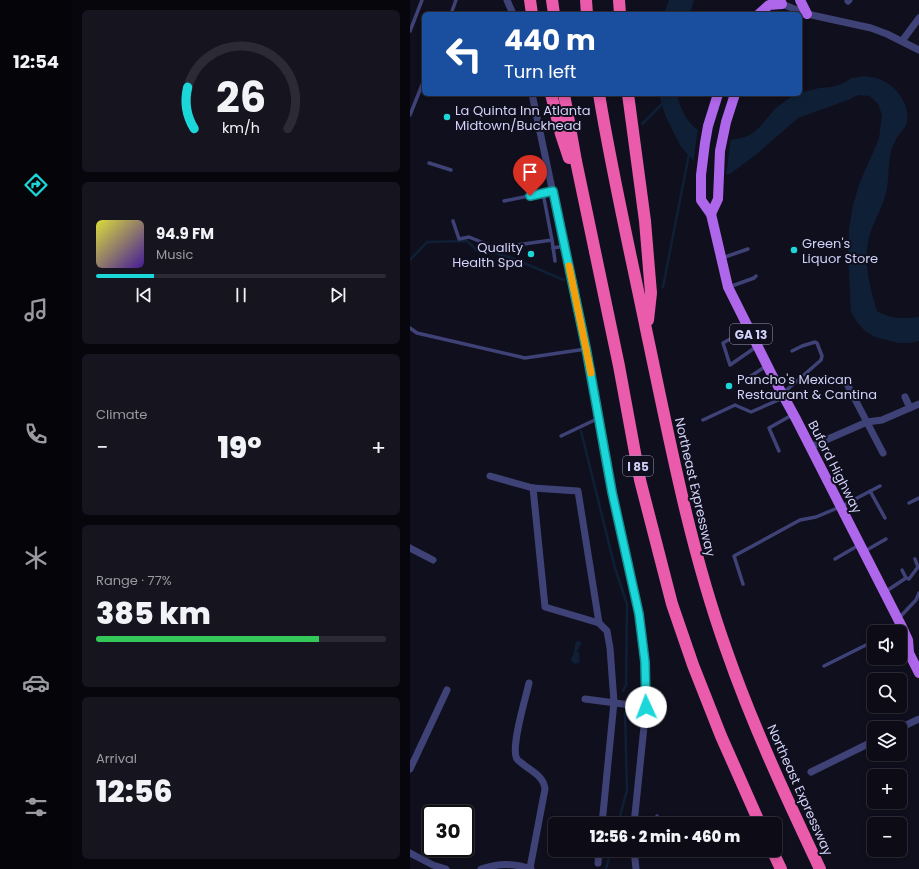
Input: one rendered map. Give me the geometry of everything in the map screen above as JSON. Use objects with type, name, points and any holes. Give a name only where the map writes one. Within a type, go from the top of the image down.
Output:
[{"type":"highway","points":[[530,0],[532,12]]},
{"type":"highway","points":[[552,0],[554,12]]},
{"type":"highway","points":[[586,0],[587,12]]},
{"type":"highway","points":[[619,0],[620,12]]},
{"type":"highway","points":[[552,96],[561,134],[582,193]]},
{"type":"highway","name":"I 85","points":[[564,96],[582,193],[619,366],[640,480],[672,604],[721,736],[757,817]]},
{"type":"highway","name":"Northeast Expressway","points":[[599,96],[614,180],[678,483],[706,590],[746,704],[820,869]]},
{"type":"highway","points":[[628,96],[645,221],[651,293],[646,329]]},
{"type":"highway","points":[[775,857],[781,869]]},
{"type":"main road","points":[[759,12],[763,0]]},
{"type":"main road","points":[[800,0],[807,14]]},
{"type":"main road","points":[[760,12],[769,5],[782,1]]},
{"type":"main road","points":[[777,12],[782,1]]},
{"type":"main road","name":"Buford Highway","points":[[717,96],[709,120],[704,143],[701,200],[710,214],[728,287],[748,329],[900,623]]},
{"type":"main road","points":[[710,214],[718,199],[720,152],[726,122],[735,96]]},
{"type":"main road","points":[[907,641],[919,644]]},
{"type":"main road","name":"Buford Highway","points":[[907,645],[909,653],[919,672]]},
{"type":"street","points":[[507,0],[512,12]]},
{"type":"street","points":[[782,1],[807,14],[872,28],[919,50]]},
{"type":"street","points":[[902,41],[919,18]]},
{"type":"street","points":[[532,96],[586,348],[612,492],[639,614],[645,662],[646,707],[635,817]]},
{"type":"street","points":[[847,384],[883,452]]},
{"type":"street","points":[[905,397],[910,408]]},
{"type":"street","points":[[810,447],[867,422],[882,420],[919,404]]},
{"type":"street","points":[[490,476],[533,488],[578,491],[599,623]]},
{"type":"street","points":[[533,488],[545,607],[599,623],[607,631],[610,648],[614,702],[603,817]]},
{"type":"street","points":[[410,548],[433,560]]},
{"type":"street","points":[[481,869],[493,865],[531,869],[545,789],[544,783],[538,775],[517,760],[514,752],[529,683]]},
{"type":"street","points":[[410,769],[446,690]]},
{"type":"street","points":[[585,699],[646,707]]},
{"type":"street","points":[[907,725],[919,719]]},
{"type":"street","points":[[811,772],[867,744]]},
{"type":"street","points":[[410,853],[444,869]]},
{"type":"street","points":[[598,857],[598,863]]},
{"type":"street","points":[[635,857],[636,869]]},
{"type":"lane","points":[[410,31],[422,0]]},
{"type":"lane","points":[[452,12],[456,0]]},
{"type":"lane","points":[[410,115],[422,85]]},
{"type":"lane","points":[[521,110],[535,108]]},
{"type":"lane","points":[[429,163],[451,170]]},
{"type":"lane","points":[[504,201],[553,191]]},
{"type":"lane","points":[[543,193],[555,261]]},
{"type":"lane","points":[[453,221],[459,239],[469,237],[496,248],[552,240]]},
{"type":"lane","points":[[550,229],[561,227]]},
{"type":"lane","points":[[553,248],[565,246]]},
{"type":"lane","points":[[720,258],[748,250]]},
{"type":"lane","points":[[728,287],[756,276]]},
{"type":"lane","points":[[410,328],[418,333],[525,358],[586,348]]},
{"type":"lane","points":[[748,329],[723,343],[730,365],[757,346]]},
{"type":"lane","points":[[703,420],[735,405],[751,412],[783,396],[821,360],[822,356],[818,343],[815,342],[792,351]]},
{"type":"lane","points":[[745,380],[767,366]]},
{"type":"lane","points":[[779,451],[769,428],[793,414]]},
{"type":"lane","points":[[561,436],[599,418]]},
{"type":"lane","points":[[743,584],[734,556],[800,520],[816,517],[840,508],[880,486]]},
{"type":"lane","points":[[870,491],[885,518]]},
{"type":"lane","points":[[909,504],[919,498]]},
{"type":"lane","points":[[835,559],[886,539]]},
{"type":"lane","points":[[884,593],[906,578],[909,579],[918,567],[915,559]]},
{"type":"lane","points":[[902,570],[906,578]]},
{"type":"lane","points":[[900,623],[919,594]]},
{"type":"lane","points":[[824,666],[867,644]]},
{"type":"water","points":[[669,0],[694,0],[691,12],[665,12]]},
{"type":"water","points":[[864,76],[875,78],[889,84],[899,94],[906,107],[907,122],[897,137],[891,151],[887,191],[869,236],[867,268],[877,311],[887,316],[897,318],[919,317],[919,341],[898,343],[875,337],[865,331],[851,312],[848,252],[849,229],[853,205],[860,182],[879,139],[882,115],[878,104],[870,96],[858,95],[798,118],[758,153],[730,174],[718,175],[698,165],[681,147],[665,115],[660,96],[678,96],[687,118],[704,134],[725,140],[733,140],[753,133],[776,108],[793,96],[802,96],[802,92],[842,84],[852,78]]},
{"type":"water","points":[[577,641],[581,642],[577,651],[579,653],[580,662],[575,664],[571,659]]},
{"type":"pier","points":[[698,128],[719,138],[731,138],[726,176],[717,177],[706,173],[693,164]]},
{"type":"waterway","points":[[642,124],[664,102]]},
{"type":"waterway","points":[[663,287],[689,154]]},
{"type":"waterway","points":[[410,260],[427,242],[467,241],[480,253],[495,253],[512,258],[564,280]]},
{"type":"waterway","points":[[581,431],[615,568],[627,604],[626,685],[623,691]]},
{"type":"waterway","points":[[620,817],[627,790],[625,713]]},
{"type":"waterway","points":[[606,869],[609,857]]},
{"type":"slow traffic","points":[[569,266],[591,373]]},
{"type":"place","name":"La Quinta Inn Atlanta Midtown/Buckhead","points":[[447,117]]},
{"type":"place","name":"Green's Liquor Store","points":[[794,250]]},
{"type":"place","name":"Quality Health Spa","points":[[531,254]]},
{"type":"place","name":"Pancho's Mexican Restaurant & Cantina","points":[[729,386]]},
{"type":"route","points":[[530,196],[553,191],[586,348],[612,492],[639,614],[645,662],[646,707]]}]
